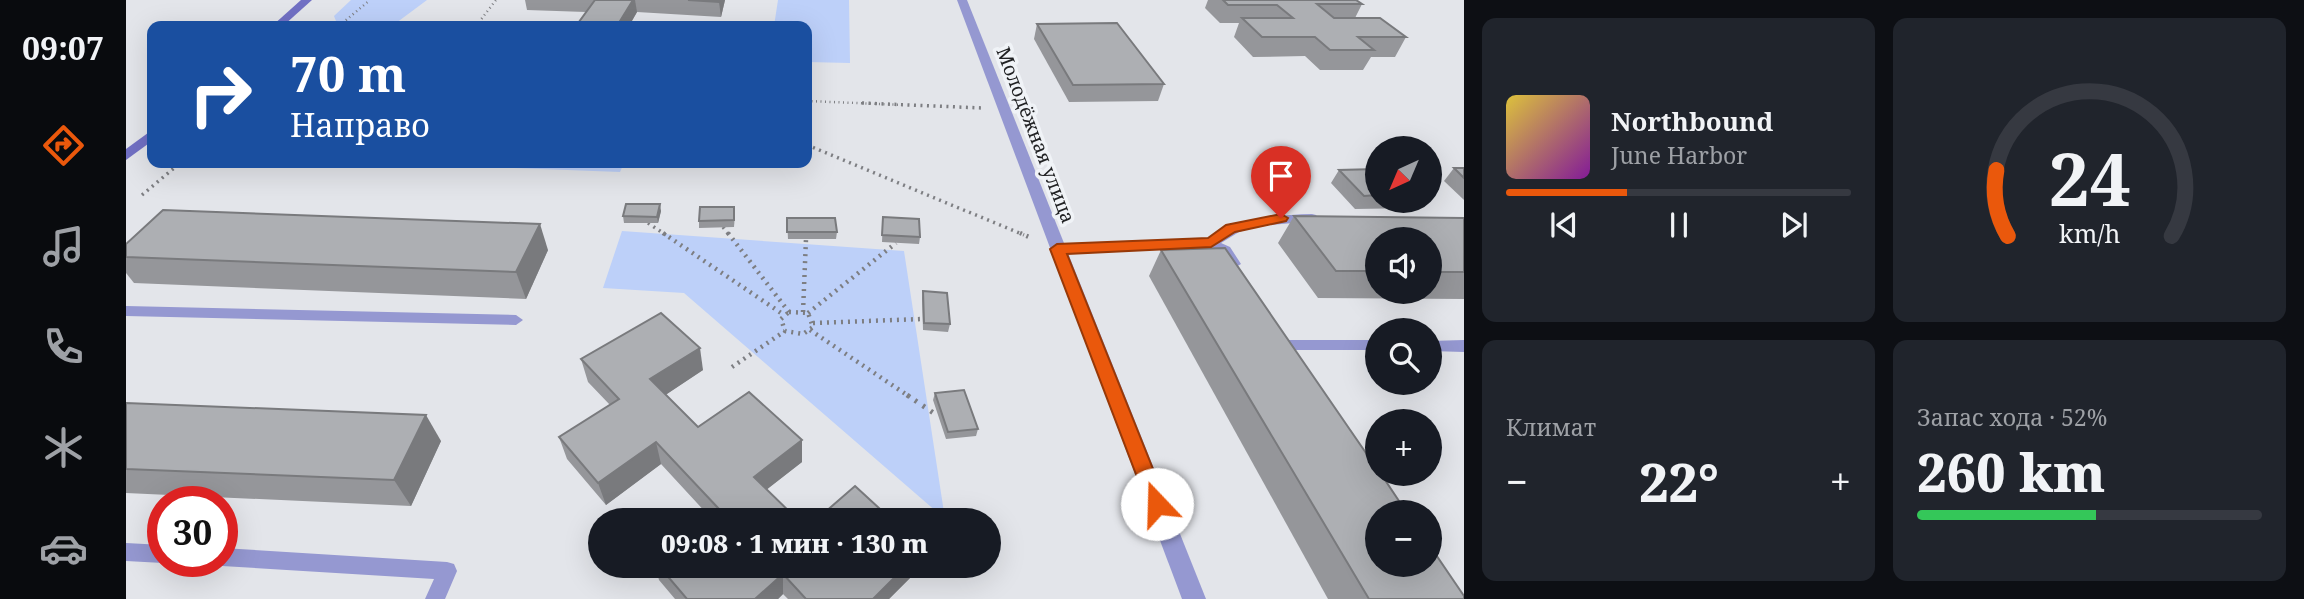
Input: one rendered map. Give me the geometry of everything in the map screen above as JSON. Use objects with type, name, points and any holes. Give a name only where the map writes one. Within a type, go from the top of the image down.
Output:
[{"type":"street","points":[[283,21],[307,0]]},
{"type":"street","name":"Молодёжная улица","points":[[962,0],[1194,599]]},
{"type":"street","points":[[126,156],[147,138]]},
{"type":"lane","points":[[1211,243],[1231,228],[1251,222],[1281,218],[1321,219]]},
{"type":"lane","points":[[1057,249],[1211,243],[1225,250],[1246,282]]},
{"type":"lane","points":[[126,311],[516,320]]},
{"type":"lane","points":[[1288,346],[1365,345]]},
{"type":"lane","points":[[1442,346],[1464,346]]},
{"type":"lane","points":[[126,552],[147,553]]},
{"type":"lane","points":[[238,558],[447,571],[435,599]]},
{"type":"path","points":[[345,21],[370,0]]},
{"type":"path","points":[[479,21],[496,0]]},
{"type":"path","points":[[812,101],[1004,109]]},
{"type":"path","points":[[812,147],[1057,249]]},
{"type":"path","points":[[142,195],[174,168]]},
{"type":"path","points":[[648,223],[787,314],[805,313],[895,243]]},
{"type":"path","points":[[723,227],[787,314]]},
{"type":"path","points":[[806,239],[805,313],[813,323]]},
{"type":"path","points":[[787,314],[780,324],[785,331],[798,335],[810,330],[813,323]]},
{"type":"path","points":[[813,323],[922,319]]},
{"type":"path","points":[[810,330],[939,416]]},
{"type":"path","points":[[732,367],[785,331]]},
{"type":"shaded area","points":[[351,0],[427,0],[399,21],[336,21],[334,16]]},
{"type":"shaded area","points":[[778,0],[849,0],[850,63],[812,62],[812,21],[775,21]]},
{"type":"shaded area","points":[[517,168],[622,168],[620,172]]},
{"type":"shaded area","points":[[622,231],[904,251],[943,508],[932,508],[684,293],[603,288]]},
{"type":"building","points":[[595,0],[633,0],[620,21],[580,21]]},
{"type":"building","points":[[688,0],[720,0],[719,2]]},
{"type":"building","points":[[1223,0],[1356,0],[1362,4],[1317,4],[1334,18],[1380,18],[1406,37],[1358,37],[1374,50],[1330,50],[1315,37],[1262,37],[1242,18],[1293,18],[1277,5],[1228,5]]},
{"type":"building","points":[[1117,23],[1164,84],[1073,85],[1037,24]]},
{"type":"building","points":[[1454,168],[1464,168],[1464,178]]},
{"type":"building","points":[[1365,169],[1365,196],[1364,196],[1339,170]]},
{"type":"building","points":[[626,204],[660,204],[657,217],[623,216]]},
{"type":"building","points":[[700,207],[734,207],[734,220],[699,221]]},
{"type":"building","points":[[163,210],[540,224],[516,272],[126,257],[126,244]]},
{"type":"building","points":[[1294,216],[1464,218],[1464,272],[1442,272],[1442,227],[1365,227],[1365,271],[1336,271]]},
{"type":"building","points":[[883,217],[919,219],[920,237],[882,235]]},
{"type":"building","points":[[787,218],[835,218],[837,232],[787,232]]},
{"type":"building","points":[[1225,248],[1365,452],[1365,486],[1389,486],[1398,500],[1365,500],[1365,577],[1442,577],[1442,564],[1464,599],[1369,599],[1161,250]]},
{"type":"building","points":[[923,291],[947,293],[950,324],[924,323]]},
{"type":"building","points":[[661,313],[700,348],[650,379],[698,427],[749,392],[802,440],[754,477],[786,508],[718,508],[656,442],[598,483],[559,437],[619,399],[581,359]]},
{"type":"building","points":[[964,390],[978,429],[948,432],[935,393]]},
{"type":"building","points":[[126,403],[426,415],[394,480],[126,469]]},
{"type":"building","points":[[855,486],[879,508],[830,508]]},
{"type":"building","points":[[669,578],[779,578],[755,599],[687,599]]},
{"type":"building","points":[[787,578],[894,578],[873,599],[806,599]]},
{"type":"route","points":[[1157,504],[1057,249],[1211,243],[1231,228],[1281,218]]}]
